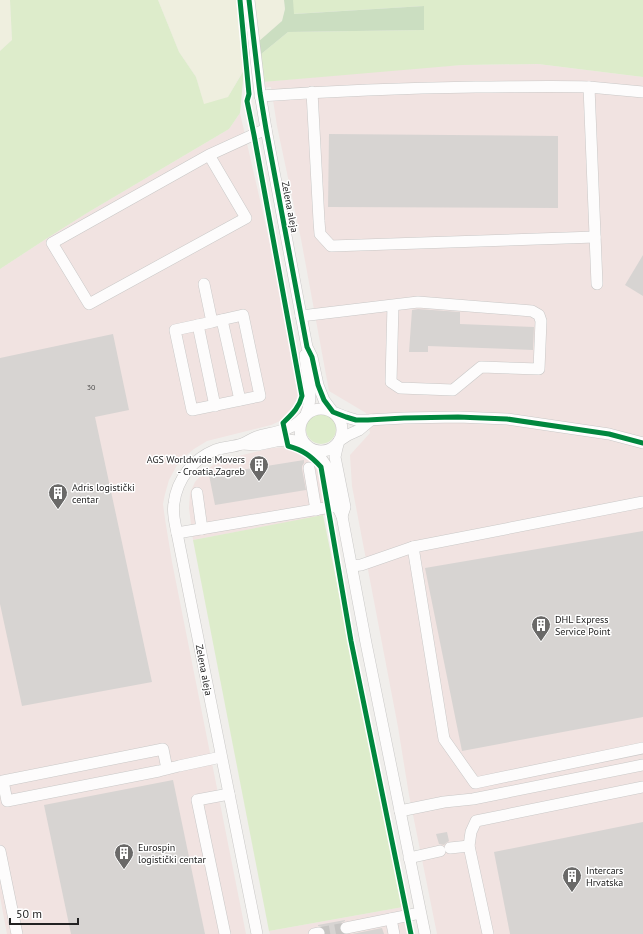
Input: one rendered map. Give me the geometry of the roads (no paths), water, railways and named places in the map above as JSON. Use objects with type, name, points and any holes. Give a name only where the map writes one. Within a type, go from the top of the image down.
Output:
[{"type":"street","name":"Zelena aleja","points":[[249,0],[260,96],[307,347],[312,357],[320,392],[342,425],[335,457],[345,507],[342,516]]},
{"type":"street","points":[[260,96],[312,92],[557,86],[643,92]]},
{"type":"street","points":[[589,88],[597,284]]},
{"type":"street","points":[[312,92],[320,234],[331,246],[595,237]]},
{"type":"street","points":[[209,155],[246,218],[89,304],[52,243],[209,155],[266,129]]},
{"type":"street","points":[[204,284],[217,321],[240,400]]},
{"type":"street","points":[[301,316],[418,302],[532,311],[539,315],[541,321],[540,369],[481,367],[453,390],[400,388],[390,382],[393,305]]},
{"type":"street","points":[[243,315],[260,396],[192,410],[175,330],[198,325],[243,315]]},
{"type":"street","points":[[198,325],[215,406]]},
{"type":"street","name":"Zelena aleja","points":[[306,445],[302,440],[299,429],[310,403],[305,356],[307,347]]},
{"type":"street","name":"Zelena aleja","points":[[257,934],[177,533],[174,504],[179,484],[189,468],[203,456],[213,451],[243,444],[254,438],[295,426],[311,411],[316,409],[333,412]]},
{"type":"street","points":[[333,412],[356,420],[458,417],[508,419],[609,434],[643,443]]},
{"type":"street","points":[[316,451],[327,450],[336,445],[339,441],[359,430],[371,420]]},
{"type":"street","name":"Zelena aleja","points":[[243,444],[257,445],[276,441],[297,441],[316,451],[327,467],[337,506],[342,516],[425,934]]},
{"type":"street","points":[[309,468],[316,510]]},
{"type":"street","points":[[197,494],[202,528]]},
{"type":"street","points":[[352,566],[413,547],[643,502]]},
{"type":"street","points":[[177,533],[337,506]]},
{"type":"street","points":[[413,547],[444,739],[474,783],[643,748]]},
{"type":"street","points":[[167,769],[163,749],[3,781],[3,803],[167,769],[221,757]]},
{"type":"street","points":[[400,811],[444,802],[473,799],[643,765]]},
{"type":"street","points":[[488,934],[469,846],[471,832],[476,821],[643,788]]},
{"type":"street","points":[[225,934],[197,800],[229,794]]},
{"type":"street","points":[[409,858],[469,846]]},
{"type":"street","points":[[0,851],[17,934]]},
{"type":"street","points":[[346,928],[420,913]]},
{"type":"street","points":[[391,918],[394,934]]},
{"type":"tunnel","points":[[319,933],[346,928]]},
{"type":"place","name":"AGS Worldwide Movers - Croatia,Zagreb","points":[[259,482]]},
{"type":"place","name":"Adris logistički centar","points":[[58,510]]},
{"type":"place","name":"DHL Express Service Point","points":[[541,642]]},
{"type":"place","name":"Eurospin logistički centar","points":[[124,870]]},
{"type":"place","name":"Intercars Hrvatska","points":[[572,893]]}]
